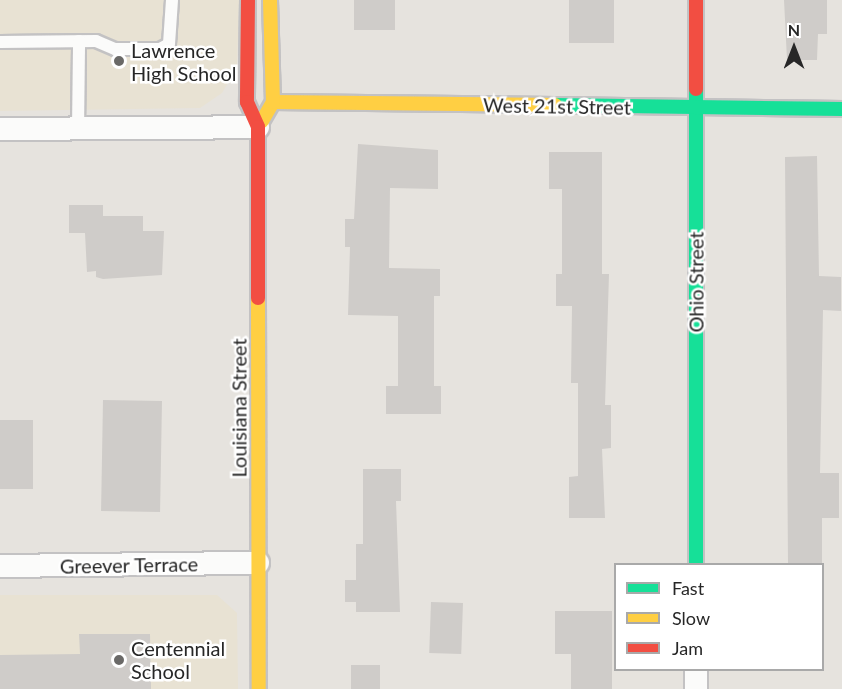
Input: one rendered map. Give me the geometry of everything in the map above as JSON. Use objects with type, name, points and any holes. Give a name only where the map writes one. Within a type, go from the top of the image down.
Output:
[{"type":"street","name":"Louisiana Street","points":[[248,0],[247,102],[258,127],[259,689]]},
{"type":"street","points":[[0,129],[258,127],[273,102],[270,0]]},
{"type":"street","name":"Ohio Street","points":[[696,0],[696,563]]},
{"type":"street","name":"West 21st Street","points":[[273,102],[842,109]]},
{"type":"street","name":"Greever Terrace","points":[[0,566],[258,563]]},
{"type":"street","points":[[696,671],[696,689]]},
{"type":"lane","points":[[0,42],[96,42],[115,49],[160,49],[169,44],[172,0]]},
{"type":"lane","points":[[78,129],[79,42]]},
{"type":"shaded area","name":"Lawrence High School","points":[[0,0],[239,0],[237,68],[222,93],[200,108],[0,111]]},
{"type":"shaded area","name":"Centennial School","points":[[0,595],[217,595],[237,613],[238,689],[0,689]]},
{"type":"building","points":[[354,0],[395,0],[395,30],[354,30]]},
{"type":"building","points":[[569,0],[614,0],[614,43],[569,43]]},
{"type":"building","points":[[784,0],[827,0],[827,34],[818,34],[817,60],[787,60]]},
{"type":"building","points":[[358,144],[438,150],[438,189],[390,188],[389,268],[440,269],[440,296],[434,296],[434,386],[441,386],[441,414],[386,414],[386,386],[398,386],[398,316],[348,315],[350,247],[345,247],[345,219],[354,219]]},
{"type":"building","points":[[549,152],[602,152],[602,274],[609,274],[605,405],[611,405],[611,448],[602,449],[605,518],[569,518],[569,477],[578,476],[578,383],[571,383],[572,306],[556,306],[556,274],[562,274],[562,189],[549,189]]},
{"type":"building","points":[[817,156],[819,276],[841,277],[841,311],[823,310],[820,473],[839,473],[839,518],[822,518],[822,563],[788,563],[785,157]]},
{"type":"building","points":[[69,205],[103,205],[103,216],[143,216],[143,231],[164,231],[162,275],[103,279],[96,277],[96,271],[87,272],[85,233],[69,233]]},
{"type":"building","points":[[103,400],[162,401],[160,512],[101,511]]},
{"type":"building","points":[[0,420],[33,420],[33,489],[0,489]]},
{"type":"building","points":[[363,469],[401,469],[401,501],[396,501],[400,612],[356,612],[356,602],[345,602],[345,580],[356,580],[356,544],[363,544]]},
{"type":"building","points":[[431,602],[463,603],[461,654],[429,653]]},
{"type":"building","points":[[555,611],[612,611],[612,689],[571,689],[571,654],[555,654]]},
{"type":"building","points":[[79,634],[150,634],[151,689],[0,689],[0,655],[80,654]]},
{"type":"building","points":[[351,665],[380,665],[380,689],[351,689]]},
{"type":"traffic: fast","points":[[696,89],[696,563]]},
{"type":"traffic: fast","points":[[555,105],[842,109]]},
{"type":"traffic: slow","points":[[262,121],[273,102],[270,0]]},
{"type":"traffic: slow","points":[[273,102],[555,105]]},
{"type":"traffic: slow","points":[[258,298],[259,689]]},
{"type":"traffic: jam","points":[[248,0],[247,102],[258,127],[258,298]]},
{"type":"traffic: jam","points":[[696,0],[696,89]]},
{"type":"place","name":"Lawrence High School","points":[[119,61]]},
{"type":"place","name":"Centennial School","points":[[119,660]]}]
